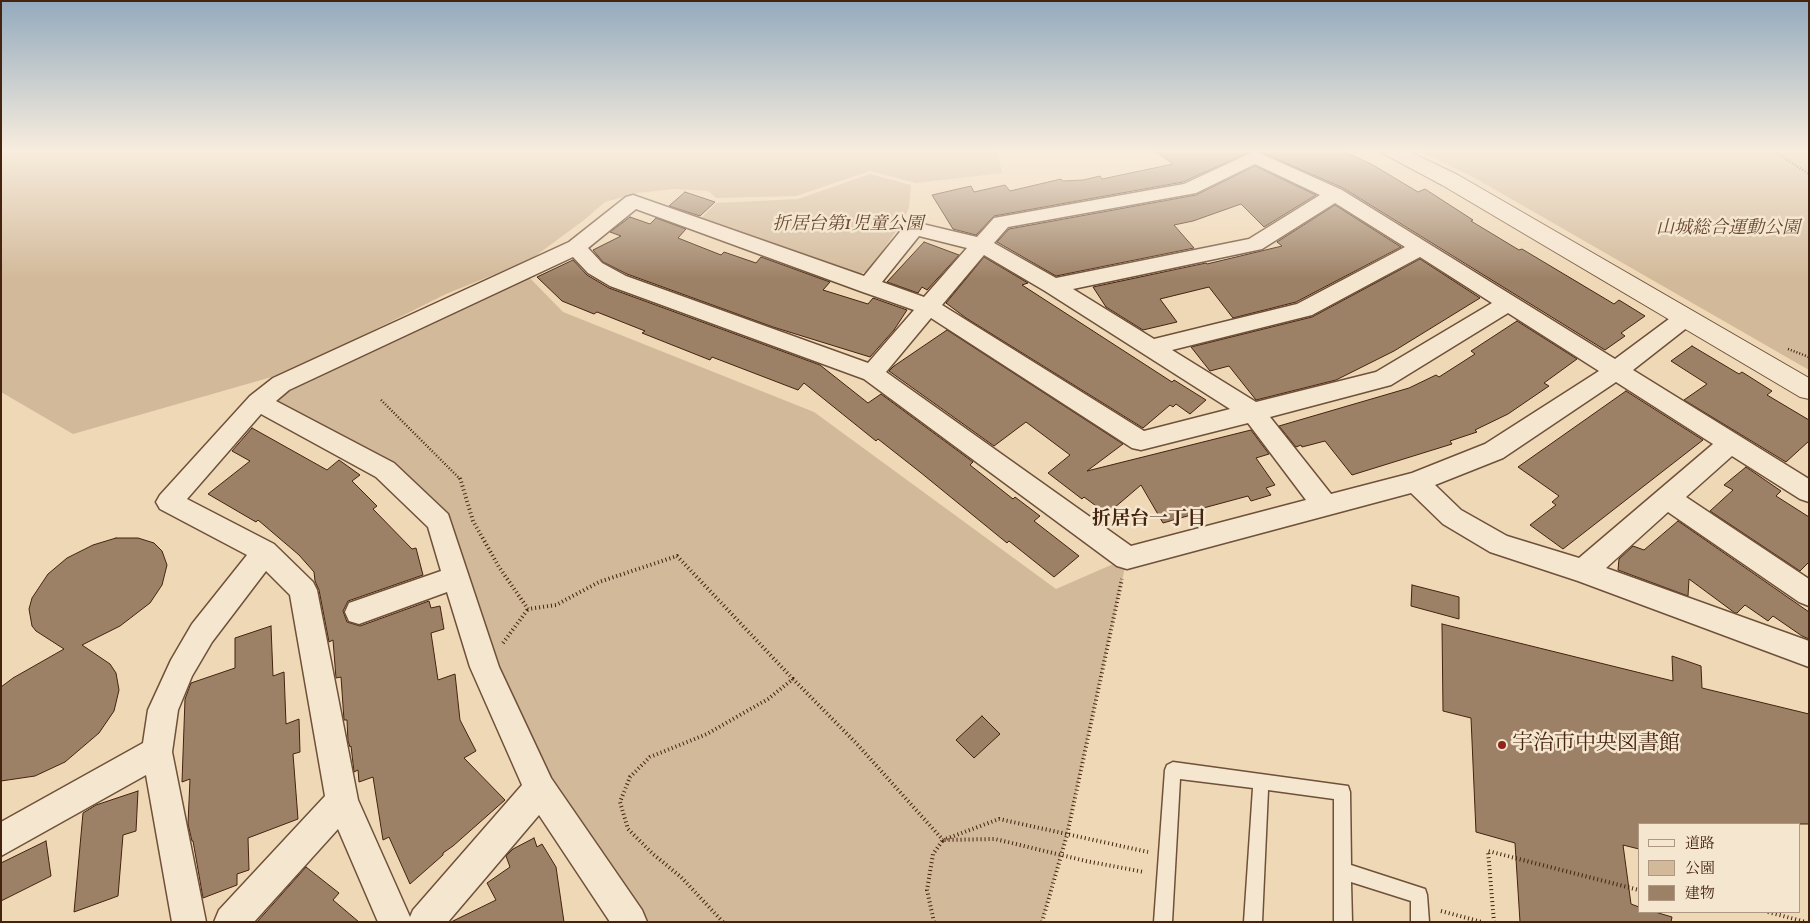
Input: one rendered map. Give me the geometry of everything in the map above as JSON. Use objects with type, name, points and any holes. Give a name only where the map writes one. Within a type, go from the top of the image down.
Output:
[{"type":"street","points":[[872,373],[1001,222],[1166,193]]},
{"type":"street","points":[[1472,193],[1809,390]]},
{"type":"street","points":[[1053,286],[1255,244],[1335,194],[1809,492]]},
{"type":"street","points":[[395,922],[342,801],[320,628],[304,590],[264,552],[169,502],[258,402],[281,384],[576,246],[633,201],[929,307],[1141,441],[1383,379],[1508,303]]},
{"type":"street","points":[[868,286],[914,228],[982,245],[1152,347],[1253,412],[1324,506]]},
{"type":"street","points":[[576,246],[595,268],[618,281],[872,373],[1127,558],[1416,482],[1494,451],[1616,371],[1685,318]]},
{"type":"street","points":[[1152,347],[1304,310],[1420,248]]},
{"type":"street","points":[[258,402],[384,470],[439,522],[485,667],[540,789],[630,922]]},
{"type":"street","points":[[1583,571],[1731,443]]},
{"type":"street","points":[[1416,482],[1452,517],[1499,544],[1583,571],[1809,654]]},
{"type":"street","points":[[1667,498],[1809,594]]},
{"type":"street","points":[[189,922],[157,752],[163,710],[181,669],[202,633],[264,552]]},
{"type":"street","points":[[359,612],[456,577]]},
{"type":"street","points":[[1,840],[157,752]]},
{"type":"street","points":[[425,922],[540,789]]},
{"type":"street","points":[[231,922],[342,801]]},
{"type":"lane","points":[[1163,922],[1173,770],[1342,792],[1343,922]]},
{"type":"lane","points":[[1253,922],[1261,782]]},
{"type":"lane","points":[[1343,871],[1419,895],[1420,922]]},
{"type":"path","points":[[381,400],[460,478],[473,521],[499,567],[528,608]]},
{"type":"path","points":[[485,667],[528,608],[556,605],[599,582],[677,556],[857,744],[943,840],[995,839],[1151,874]]},
{"type":"path","points":[[1042,922],[1067,835],[1127,558]]},
{"type":"path","points":[[723,922],[681,877],[628,830],[620,802],[630,777],[650,757],[707,734],[768,699],[793,679]]},
{"type":"path","points":[[934,922],[927,890],[933,854],[943,840],[999,820],[1150,853]]},
{"type":"path","points":[[1494,922],[1488,851],[1638,890]]},
{"type":"path","points":[[1437,910],[1482,922]]},
{"type":"path","points":[[1772,913],[1806,922]]},
{"type":"green space","points":[[1,193],[638,193],[605,202],[530,260],[446,294],[302,366],[523,271],[563,312],[814,412],[1056,589],[1127,558],[1067,835],[1042,922],[630,922],[540,789],[439,522],[385,470],[258,402],[289,372],[73,434],[1,392]]},
{"type":"green space","points":[[710,193],[805,193],[796,196],[716,198]]},
{"type":"green space","name":"折居台第1児童公園","points":[[815,193],[910,193],[909,208],[899,227],[868,272],[853,274],[701,218],[716,203],[798,199]]},
{"type":"green space","name":"山城総合運動公園","points":[[1501,193],[1809,193],[1809,370]]},
{"type":"building","points":[[684,193],[715,202],[700,216],[669,206]]},
{"type":"building","points":[[940,193],[1121,193],[994,216],[976,235],[953,229],[932,195]]},
{"type":"building","points":[[1200,193],[1312,193],[1316,195],[1264,227],[1241,204],[1193,221],[1174,225],[1194,248],[1056,276],[997,242],[1009,229]]},
{"type":"building","points":[[1351,193],[1431,193],[1473,220],[1471,221],[1519,250],[1522,249],[1614,304],[1619,300],[1645,316],[1621,333],[1625,336],[1605,350]]},
{"type":"building","points":[[1335,205],[1401,247],[1296,302],[1233,318],[1209,287],[1160,299],[1177,322],[1143,330],[1106,307],[1093,287],[1207,264],[1282,246],[1277,242]]},
{"type":"building","points":[[630,217],[650,224],[656,218],[686,229],[678,238],[721,255],[724,252],[756,263],[761,257],[830,282],[823,290],[868,304],[873,298],[907,310],[894,330],[870,357],[773,327],[627,274],[603,262],[593,250],[621,236],[610,232]]},
{"type":"building","points":[[924,242],[959,255],[927,290],[922,287],[918,293],[887,282]]},
{"type":"building","points":[[984,257],[1028,283],[1022,285],[1172,382],[1174,380],[1206,400],[1190,414],[1176,404],[1173,407],[1170,405],[1143,428],[966,318],[946,303]]},
{"type":"building","points":[[1420,259],[1480,298],[1394,351],[1336,380],[1256,400],[1229,366],[1210,371],[1191,347],[1312,317]]},
{"type":"building","points":[[573,260],[587,275],[609,288],[820,365],[868,403],[881,394],[973,462],[970,465],[1013,499],[1015,497],[1040,516],[1034,521],[1079,556],[1054,577],[1009,541],[1007,543],[920,472],[878,439],[876,441],[804,383],[798,390],[712,357],[710,360],[642,333],[645,331],[597,312],[594,314],[562,301],[537,277]]},
{"type":"building","points":[[1517,321],[1577,359],[1544,383],[1549,386],[1508,414],[1475,430],[1477,432],[1450,441],[1452,444],[1352,475],[1325,441],[1296,447],[1279,426],[1409,388],[1436,375],[1439,377],[1475,354],[1471,351]]},
{"type":"building","points":[[947,330],[1123,444],[1087,471],[1251,430],[1269,454],[1256,458],[1275,485],[1266,488],[1271,495],[1251,501],[1248,496],[1196,510],[1198,513],[1163,523],[1141,485],[1107,514],[1084,497],[1082,499],[1048,473],[1070,455],[1026,422],[994,446],[889,371]]},
{"type":"building","points":[[1692,346],[1739,374],[1742,372],[1772,391],[1767,395],[1809,420],[1809,441],[1786,462],[1684,400],[1707,384],[1671,361]]},
{"type":"building","points":[[1626,391],[1703,440],[1563,549],[1530,525],[1556,505],[1552,502],[1559,496],[1518,467]]},
{"type":"building","points":[[252,428],[327,470],[339,460],[360,475],[352,481],[377,506],[373,509],[412,549],[416,548],[423,575],[348,601],[343,611],[347,622],[360,626],[429,601],[431,608],[440,606],[444,629],[431,633],[438,680],[455,674],[460,720],[476,751],[464,758],[505,800],[410,884],[389,837],[383,840],[373,777],[359,782],[358,770],[354,772],[351,746],[348,741],[347,720],[344,720],[341,677],[336,678],[333,640],[329,642],[314,572],[299,555],[258,520],[256,522],[208,494],[250,461],[232,451]]},
{"type":"building","points":[[1746,467],[1781,491],[1776,496],[1809,517],[1809,562],[1800,571],[1710,511],[1733,490],[1724,485]]},
{"type":"building","points":[[1678,521],[1809,612],[1809,639],[1773,616],[1768,621],[1745,605],[1735,613],[1689,579],[1688,596],[1618,570],[1619,559],[1633,546],[1644,550]]},
{"type":"building","points":[[116,538],[138,538],[154,543],[162,551],[167,565],[162,585],[150,603],[120,626],[82,645],[110,664],[116,673],[119,690],[114,711],[99,733],[65,762],[35,776],[1,781],[1,687],[13,678],[64,649],[36,631],[32,626],[29,609],[32,598],[48,574],[67,558],[93,545]]},
{"type":"building","points":[[1412,585],[1459,597],[1459,619],[1411,606]]},
{"type":"building","points":[[1442,624],[1673,681],[1672,656],[1701,666],[1702,688],[1809,714],[1809,824],[1638,823],[1638,849],[1623,845],[1631,904],[1638,907],[1638,913],[1658,913],[1672,917],[1671,922],[1520,922],[1515,843],[1476,832],[1471,718],[1443,711]]},
{"type":"building","points":[[271,626],[273,676],[284,672],[286,724],[299,719],[300,752],[293,754],[298,819],[248,838],[249,870],[237,874],[237,885],[203,898],[193,841],[188,824],[190,779],[182,782],[185,699],[191,683],[235,668],[235,638]]},
{"type":"building","points":[[982,716],[1000,734],[974,758],[956,740]]},
{"type":"building","points":[[138,791],[136,831],[123,835],[118,896],[74,912],[83,813],[96,805]]},
{"type":"building","points":[[534,838],[537,847],[542,844],[556,867],[564,922],[451,922],[496,900],[487,883],[510,867],[506,856],[513,849]]},
{"type":"building","points":[[46,841],[51,876],[1,901],[1,863]]},
{"type":"building","points":[[306,867],[339,893],[333,900],[359,922],[257,922]]},
{"type":"place","name":"宇治市中央図書館","points":[[1502,745]]},
{"type":"district","name":"折居台一丁目","points":[[1149,521]]}]
